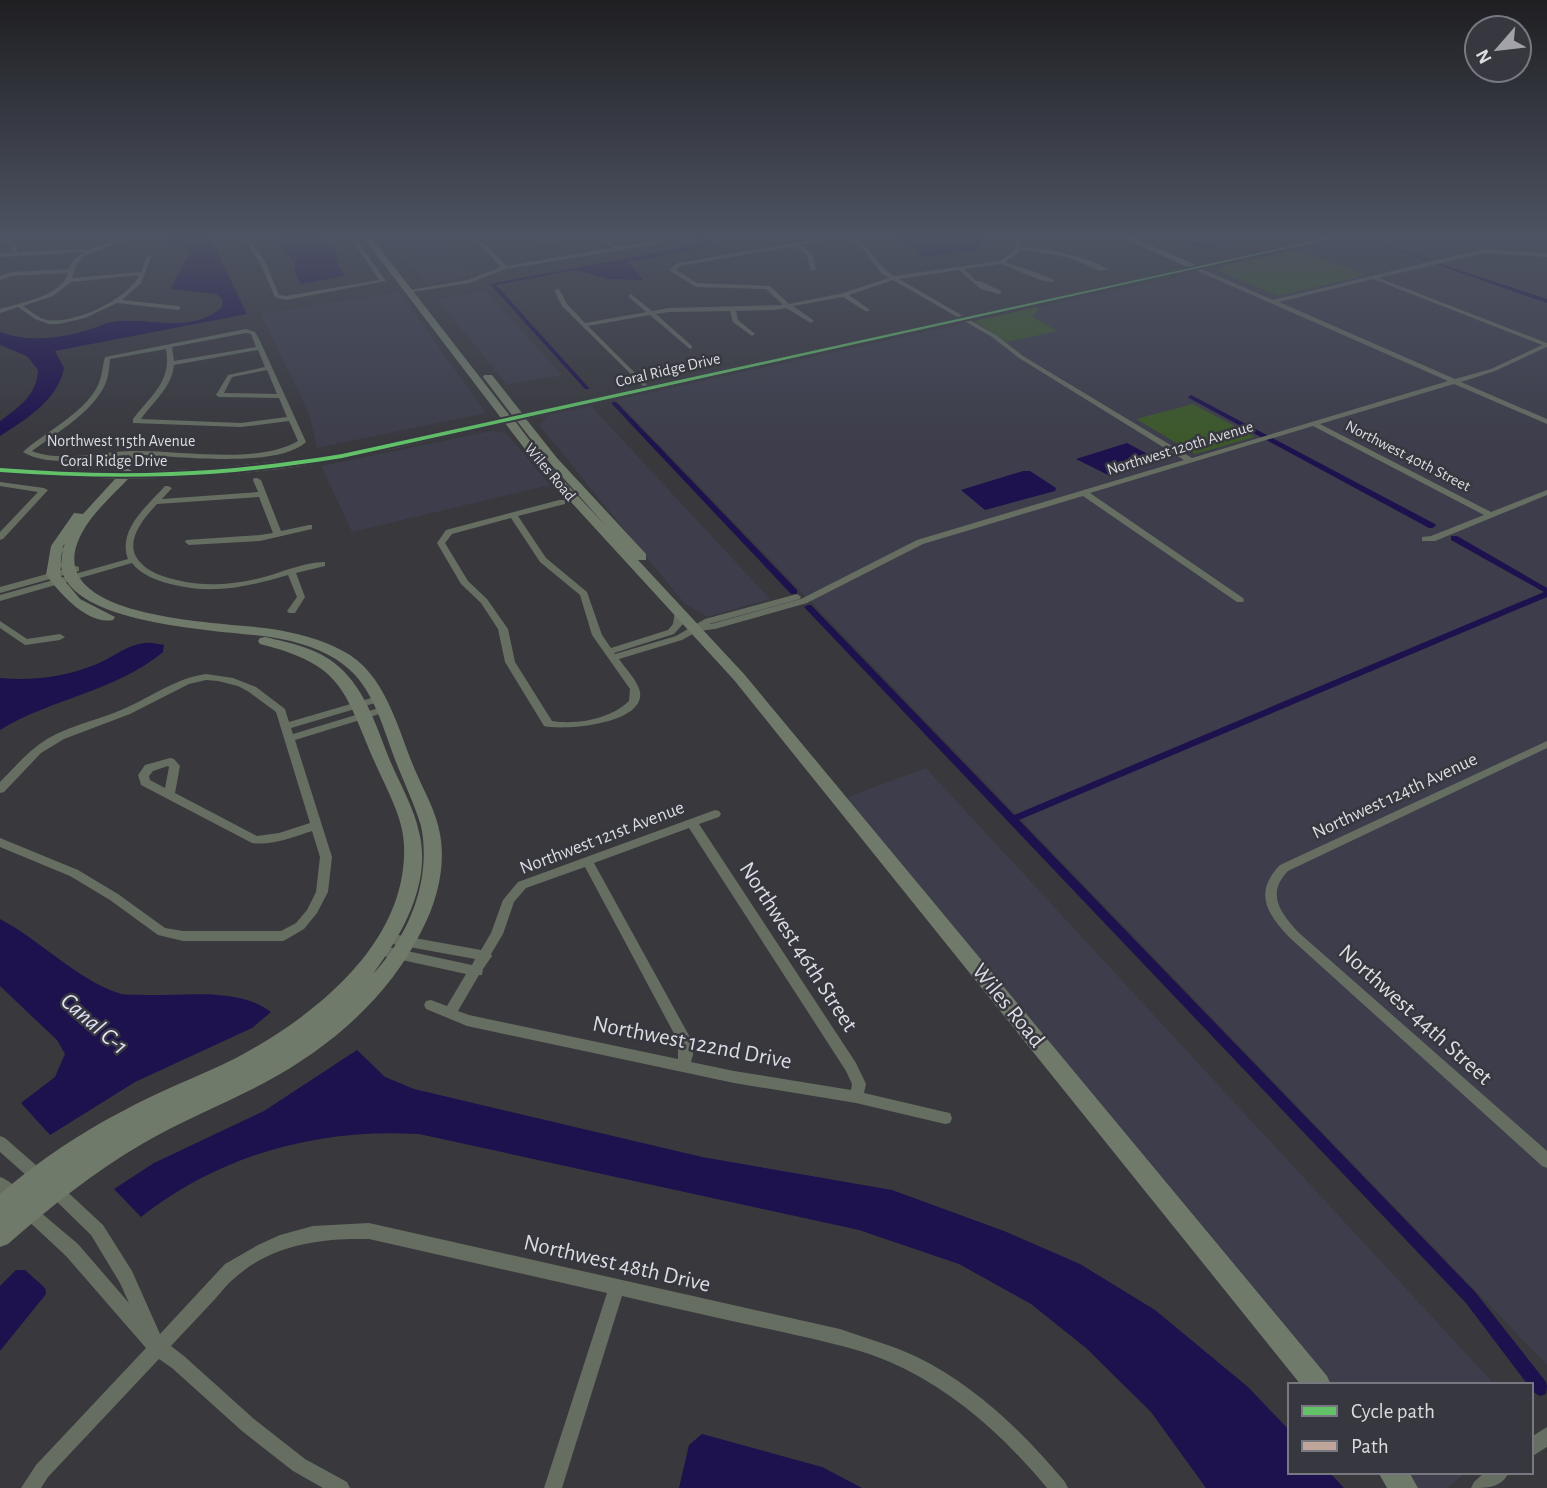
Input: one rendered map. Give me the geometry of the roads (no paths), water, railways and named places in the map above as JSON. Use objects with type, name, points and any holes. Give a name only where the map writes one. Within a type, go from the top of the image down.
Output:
[{"type":"main road","name":"Wiles Road","points":[[426,306],[572,499],[678,613],[696,628]]},
{"type":"main road","name":"Coral Ridge Drive","points":[[0,470],[122,474],[212,473],[293,464],[1010,306]]},
{"type":"main road","name":"Wiles Road","points":[[511,416],[665,584],[696,628],[1316,1383]]},
{"type":"main road","name":"Coral Ridge Drive","points":[[0,463],[122,474]]},
{"type":"main road","points":[[0,1236],[10,1200],[47,1183],[130,1117],[233,1070],[276,1045],[339,997],[393,946],[428,889],[433,847],[427,815],[372,707],[337,670],[306,652],[259,640],[146,627],[96,613],[75,602],[62,576],[68,552],[77,532],[122,474]]},
{"type":"main road","points":[[1393,1474],[1404,1488]]},
{"type":"street","points":[[0,311],[18,306]]},
{"type":"street","points":[[21,306],[40,320],[53,322],[70,319],[101,306]]},
{"type":"street","points":[[164,306],[178,308]]},
{"type":"street","points":[[565,306],[646,387]]},
{"type":"street","points":[[643,306],[690,347]]},
{"type":"street","points":[[583,324],[687,309],[780,306]]},
{"type":"street","points":[[789,306],[811,321]]},
{"type":"street","points":[[862,306],[867,310]]},
{"type":"street","points":[[943,306],[1021,358],[1191,461]]},
{"type":"street","points":[[1283,306],[1547,422]]},
{"type":"street","points":[[1447,306],[1547,345]]},
{"type":"street","points":[[733,309],[736,321],[752,334]]},
{"type":"street","points":[[246,331],[253,333],[291,419],[242,425],[136,421],[158,396],[174,363],[168,345],[246,331]]},
{"type":"street","name":"Northwest 115th Avenue","points":[[168,345],[107,358],[105,376],[98,392],[80,411],[27,452],[78,458],[141,453],[237,455],[298,446],[302,442],[291,419]]},
{"type":"street","name":"Northwest 120th Avenue","points":[[628,650],[679,638],[696,628],[712,627],[769,613],[827,591],[912,545],[1455,382],[1493,370],[1547,345]]},
{"type":"street","points":[[174,363],[260,348]]},
{"type":"street","points":[[269,368],[230,376],[219,395],[282,396]]},
{"type":"street","name":"Northwest 40th Street","points":[[1314,424],[1489,514]]},
{"type":"street","points":[[122,474],[141,453]]},
{"type":"street","points":[[257,480],[278,534]]},
{"type":"street","points":[[0,484],[44,490],[0,537]]},
{"type":"street","points":[[168,488],[132,532],[132,557],[150,575],[211,588],[322,564]]},
{"type":"street","points":[[1458,527],[1547,492]]},
{"type":"street","points":[[1084,493],[1240,600]]},
{"type":"street","points":[[156,502],[262,494]]},
{"type":"street","points":[[513,515],[543,560],[584,594],[590,606],[592,622],[609,653],[635,689],[631,706],[572,727],[548,724],[510,662],[503,629],[484,601],[464,583],[441,543],[449,532],[513,515],[562,502]]},
{"type":"street","points":[[189,542],[278,534],[309,527]]},
{"type":"street","points":[[0,590],[132,557]]},
{"type":"street","points":[[290,571],[301,597],[292,611]]},
{"type":"street","points":[[0,598],[62,576]]},
{"type":"street","points":[[609,653],[674,629],[678,613]]},
{"type":"street","points":[[0,624],[25,642],[60,637]]},
{"type":"street","points":[[609,653],[628,650],[638,641]]},
{"type":"street","points":[[0,789],[47,743],[126,712],[194,678],[224,680],[247,686],[281,711],[326,857],[322,892],[300,926],[283,936],[183,936],[162,932],[114,897],[74,873],[0,842]]},
{"type":"street","points":[[286,726],[372,707]]},
{"type":"street","points":[[290,738],[372,707]]},
{"type":"street","name":"Northwest 124th Avenue","points":[[1269,890],[1272,877],[1284,868],[1547,744]]},
{"type":"street","points":[[169,795],[256,840],[280,837],[317,825]]},
{"type":"street","name":"Northwest 121st Avenue","points":[[450,1013],[486,956],[514,891],[522,885],[715,814]]},
{"type":"street","name":"Northwest 46th Street","points":[[692,823],[851,1068],[859,1084],[856,1097]]},
{"type":"street","points":[[589,862],[685,1041],[687,1055],[682,1064]]},
{"type":"street","name":"Northwest 44th Street","points":[[1269,890],[1273,906],[1294,935],[1547,1161]]},
{"type":"street","points":[[393,946],[486,956]]},
{"type":"street","points":[[393,946],[477,971]]},
{"type":"street","name":"Northwest 122nd Drive","points":[[431,1005],[467,1020],[734,1077],[856,1097],[945,1118]]},
{"type":"street","points":[[0,1143],[97,1230],[126,1277],[156,1347]]},
{"type":"street","points":[[10,1200],[72,1250],[156,1347],[178,1362],[248,1425],[299,1465],[341,1488]]},
{"type":"street","name":"Northwest 48th Drive","points":[[30,1488],[42,1471],[156,1347],[232,1270],[257,1252],[326,1229],[369,1231],[840,1337],[911,1363],[967,1397],[1023,1445],[1059,1488]]},
{"type":"street","points":[[553,1488],[617,1287]]},
{"type":"street","points":[[1480,1488],[1498,1474]]},
{"type":"water","points":[[222,306],[243,306],[247,314],[55,351],[64,368],[55,390],[40,408],[0,436],[0,421],[31,393],[38,370],[27,356],[0,345],[0,332],[46,338],[80,332],[112,322],[184,323],[211,315]]},
{"type":"water","points":[[510,306],[515,306],[590,389],[585,389]]},
{"type":"water","points":[[1127,443],[1155,458],[1151,462],[1108,475],[1076,459]]},
{"type":"water","points":[[1030,471],[1056,488],[1055,491],[985,510],[961,490]]},
{"type":"water","points":[[137,644],[164,645],[163,652],[125,677],[41,710],[0,730],[0,678],[25,679],[61,675],[97,664]]},
{"type":"water","name":"Canal C-1","points":[[0,919],[72,969],[118,993],[227,996],[258,1004],[271,1012],[252,1028],[135,1082],[50,1135],[21,1103],[55,1077],[65,1054],[57,1040],[0,986]]},
{"type":"water","points":[[357,1050],[385,1077],[414,1089],[702,1157],[892,1190],[1004,1231],[1080,1264],[1155,1310],[1248,1387],[1288,1429],[1288,1474],[1331,1474],[1344,1488],[1206,1488],[1151,1412],[1086,1348],[1031,1304],[959,1264],[859,1230],[419,1134],[345,1136],[308,1141],[273,1150],[238,1161],[204,1177],[141,1217],[114,1189],[154,1163],[264,1111]]},
{"type":"water","points":[[16,1270],[25,1270],[45,1288],[46,1294],[0,1351],[0,1286]]},
{"type":"water","points":[[702,1434],[822,1467],[862,1488],[679,1488],[689,1445]]},
{"type":"waterway","points":[[1191,397],[1432,526]]},
{"type":"waterway","points":[[614,403],[794,592]]},
{"type":"waterway","points":[[1454,538],[1547,591]]},
{"type":"waterway","points":[[1013,819],[1547,594]]},
{"type":"waterway","points":[[808,607],[1471,1298],[1540,1388]]}]
